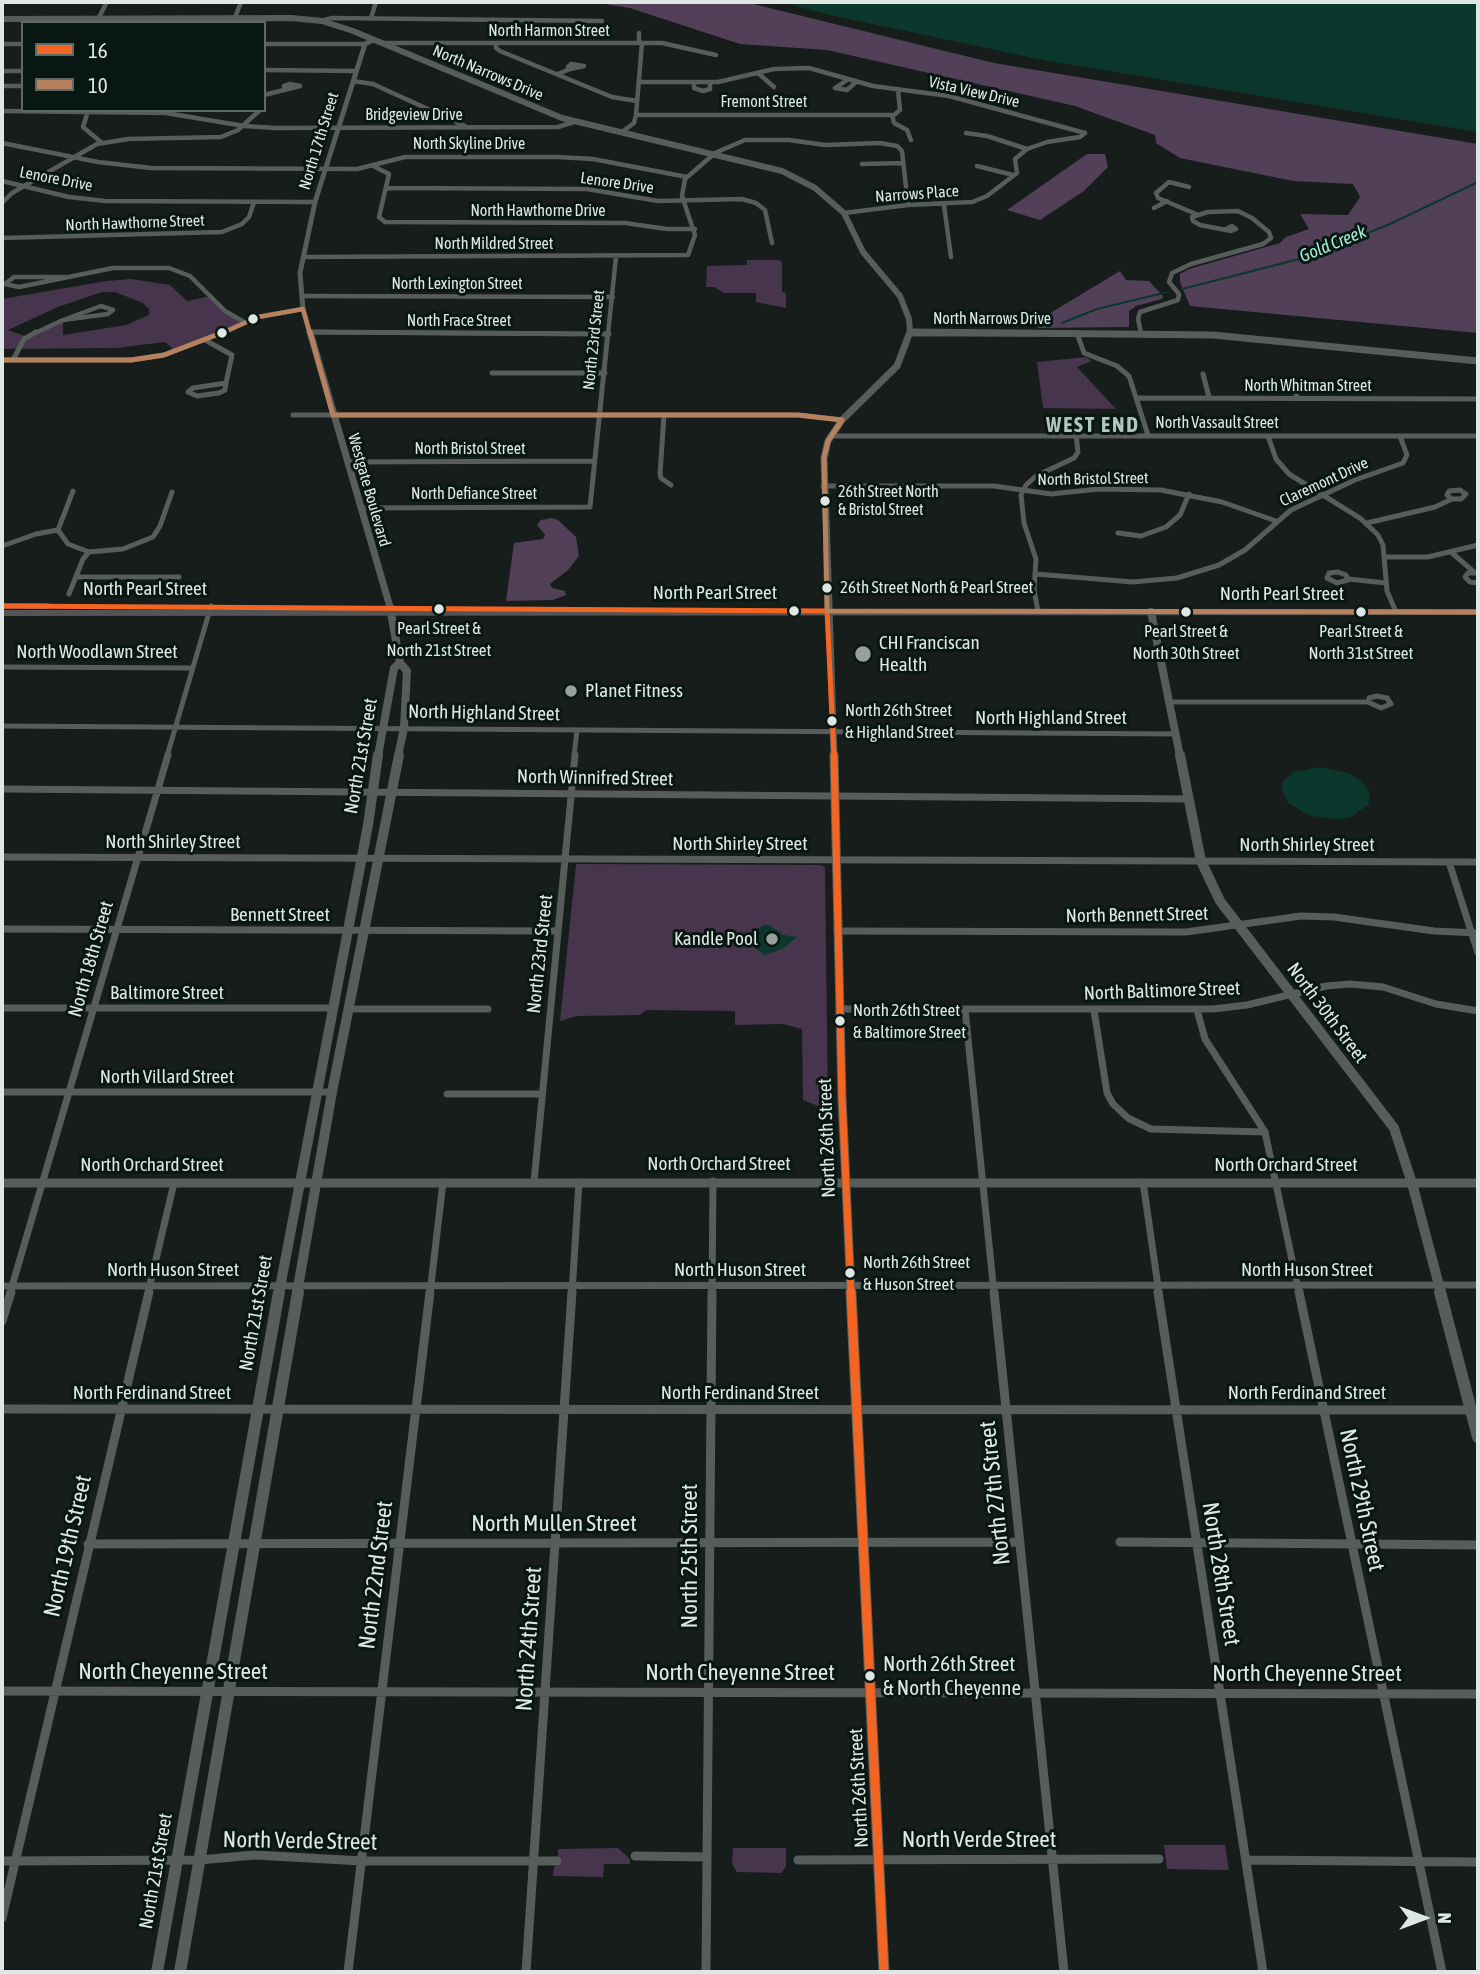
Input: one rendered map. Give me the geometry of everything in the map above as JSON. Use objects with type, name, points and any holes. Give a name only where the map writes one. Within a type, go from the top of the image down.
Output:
[{"type":"main road","name":"North Narrows Drive","points":[[2,19],[322,21],[574,122],[765,166],[795,177],[824,194],[844,213],[863,252],[900,296],[909,319],[910,332]]},
{"type":"main road","name":"North Pearl Street","points":[[2,606],[210,610]]},
{"type":"main road","name":"North Pearl Street","points":[[2,613],[210,610],[610,613],[1478,612]]},
{"type":"main road","name":"North 21st Street","points":[[180,1972],[332,1092],[404,728],[407,671],[400,663],[390,610]]},
{"type":"main road","name":"North 30th Street","points":[[1151,612],[1201,861],[1214,892],[1394,1128],[1412,1183],[1474,1410],[1478,1437]]},
{"type":"main road","name":"North 21st Street","points":[[157,1972],[299,1182],[362,858],[394,668],[400,663]]},
{"type":"street","points":[[97,21],[107,2]]},
{"type":"street","points":[[234,20],[242,2]]},
{"type":"street","points":[[371,18],[376,2]]},
{"type":"street","points":[[322,21],[332,18],[523,18],[602,21]]},
{"type":"street","points":[[622,132],[634,123],[636,115],[642,43],[639,41],[639,33]]},
{"type":"street","points":[[266,44],[365,44],[373,40]]},
{"type":"street","name":"North Harmon Street","points":[[381,43],[672,44],[716,55]]},
{"type":"street","points":[[496,43],[497,50],[619,100],[637,101]]},
{"type":"street","points":[[2,44],[21,44]]},
{"type":"street","name":"North 17th Street","points":[[303,257],[315,202],[365,44]]},
{"type":"street","name":"Vista View Drive","points":[[639,82],[710,82],[740,79],[786,67],[804,67],[856,82],[949,96],[1085,133],[1080,137],[1047,142],[1027,149]]},
{"type":"street","points":[[557,74],[570,69]]},
{"type":"street","points":[[266,70],[356,71]]},
{"type":"street","points":[[2,71],[21,71]]},
{"type":"street","points":[[758,73],[774,87]]},
{"type":"street","name":"Vista View Drive","points":[[848,80],[835,88],[847,90],[856,82]]},
{"type":"street","points":[[353,81],[373,84],[466,127]]},
{"type":"street","points":[[2,86],[21,86]]},
{"type":"street","points":[[266,94],[285,89]]},
{"type":"street","points":[[898,90],[900,110],[895,115],[894,123],[907,130],[911,140]]},
{"type":"street","name":"Bridgeview Drive","points":[[2,111],[21,111]]},
{"type":"street","points":[[88,112],[83,127],[102,143]]},
{"type":"street","name":"Bridgeview Drive","points":[[129,112],[170,113],[244,125],[338,128],[558,127],[574,122]]},
{"type":"street","points":[[2,203],[24,186],[102,143],[128,139],[216,138],[231,134],[258,112]]},
{"type":"street","name":"Fremont Street","points":[[636,115],[895,115]]},
{"type":"street","points":[[966,134],[986,136],[1027,149]]},
{"type":"street","points":[[695,229],[685,200],[683,184],[687,177],[715,153],[733,142],[750,139],[789,140],[825,145],[880,143],[901,149],[908,205]]},
{"type":"street","name":"North Skyline Drive","points":[[2,143],[151,168],[326,169],[373,166],[410,156],[558,157],[593,159],[687,177]]},
{"type":"street","name":"Narrows Place","points":[[844,213],[908,205],[962,204],[983,198],[1013,175],[1018,168],[1016,157],[1027,149]]},
{"type":"street","points":[[862,164],[903,163]]},
{"type":"street","points":[[373,166],[389,174],[387,188]]},
{"type":"street","points":[[977,166],[1013,175]]},
{"type":"street","name":"Lenore Drive","points":[[2,181],[69,197],[105,201],[315,202]]},
{"type":"street","points":[[1141,333],[1138,319],[1140,312],[1178,300],[1179,294],[1169,280],[1175,271],[1216,256],[1263,244],[1271,238],[1269,232],[1243,213],[1196,214],[1158,198],[1156,193],[1169,182],[1189,187]]},
{"type":"street","name":"Lenore Drive","points":[[387,188],[587,189],[658,201],[731,198],[756,203],[766,212],[772,243]]},
{"type":"street","name":"North Hawthorne Drive","points":[[387,188],[379,217],[382,220],[625,223],[667,229],[695,229]]},
{"type":"street","points":[[1154,208],[1167,201]]},
{"type":"street","name":"North Hawthorne Street","points":[[2,239],[222,232],[242,224],[254,202]]},
{"type":"street","points":[[944,205],[951,257]]},
{"type":"street","points":[[1196,214],[1192,217],[1195,223],[1226,229]]},
{"type":"street","name":"North Mildred Street","points":[[303,257],[684,257],[688,255],[692,245],[695,229]]},
{"type":"street","name":"Westgate Boulevard","points":[[303,257],[303,309],[390,610]]},
{"type":"street","name":"North 23rd Street","points":[[588,508],[591,503],[616,257]]},
{"type":"street","points":[[65,277],[14,277],[5,284],[19,287],[113,268],[156,267],[190,276],[225,311],[244,322]]},
{"type":"street","name":"North Lexington Street","points":[[302,296],[613,297]]},
{"type":"street","points":[[13,360],[24,339],[63,320],[101,306],[113,310],[103,315],[63,320]]},
{"type":"street","points":[[2,360],[139,359],[176,352],[244,322],[274,313],[303,309]]},
{"type":"street","name":"North Frace Street","points":[[309,332],[608,334]]},
{"type":"street","name":"North Narrows Drive","points":[[910,332],[1141,333],[1238,337],[1478,361]]},
{"type":"street","name":"North 26th Street","points":[[884,1972],[846,1181],[837,931],[836,796],[823,486],[824,458],[830,436],[842,420],[897,366],[910,332]]},
{"type":"street","points":[[1077,333],[1084,353],[1127,373],[1149,435]]},
{"type":"street","points":[[205,340],[232,355],[233,362],[225,390],[197,396],[188,392],[193,388],[226,383]]},
{"type":"street","points":[[492,373],[605,373]]},
{"type":"street","points":[[1203,374],[1209,397]]},
{"type":"street","points":[[1293,381],[1297,398]]},
{"type":"street","name":"North Whitman Street","points":[[1138,398],[1478,398]]},
{"type":"street","points":[[293,415],[798,415],[842,420]]},
{"type":"street","points":[[664,415],[660,474],[661,478],[671,485]]},
{"type":"street","points":[[1038,611],[1034,590],[1035,555],[1022,509],[1023,491],[1035,475],[1074,458],[1078,452],[1076,435]]},
{"type":"street","name":"North Vassault Street","points":[[830,436],[1478,436]]},
{"type":"street","points":[[1268,436],[1276,459],[1283,468],[1321,496],[1367,523],[1383,545],[1386,583],[1396,612]]},
{"type":"street","name":"Claremont Drive","points":[[1036,574],[1115,582],[1177,578],[1229,560],[1245,550],[1276,521],[1321,496],[1404,463],[1407,456],[1400,436]]},
{"type":"street","name":"North Bristol Street","points":[[347,461],[594,461]]},
{"type":"street","name":"North Bristol Street","points":[[823,486],[985,486],[1051,494],[1099,489],[1144,489],[1189,494],[1234,505],[1276,521]]},
{"type":"street","points":[[73,491],[58,530],[64,541],[72,547],[89,552],[117,551],[150,539],[158,531],[172,492]]},
{"type":"street","points":[[1118,533],[1141,536],[1166,527],[1180,515],[1189,494]]},
{"type":"street","points":[[1367,523],[1426,509],[1452,499]]},
{"type":"street","name":"North Defiance Street","points":[[359,508],[588,508]]},
{"type":"street","points":[[2,544],[58,530]]},
{"type":"street","points":[[1385,557],[1428,557],[1478,545]]},
{"type":"street","points":[[69,594],[83,559],[89,552]]},
{"type":"street","points":[[1452,553],[1476,572]]},
{"type":"street","points":[[1476,572],[1466,574],[1465,577],[1470,582],[1478,583]]},
{"type":"street","points":[[76,577],[179,577]]},
{"type":"street","points":[[1348,579],[1386,583]]},
{"type":"street","name":"North 18th Street","points":[[2,1321],[210,610]]},
{"type":"street","name":"North Woodlawn Street","points":[[2,667],[193,668]]},
{"type":"street","points":[[1170,702],[1368,702]]},
{"type":"street","name":"North Highland Street","points":[[2,726],[1176,734]]},
{"type":"street","name":"North 23rd Street","points":[[534,1182],[578,730]]},
{"type":"street","name":"North Winnifred Street","points":[[2,789],[1189,799]]},
{"type":"street","name":"North Shirley Street","points":[[2,857],[1478,862]]},
{"type":"street","points":[[1449,862],[1475,933],[1478,953]]},
{"type":"street","name":"North Bennett Street","points":[[837,931],[1186,932],[1276,917],[1318,916],[1434,931],[1475,933]]},
{"type":"street","name":"Bennett Street","points":[[2,929],[558,931]]},
{"type":"street","name":"North Baltimore Street","points":[[840,1009],[1197,1010],[1237,1007],[1331,985],[1371,985],[1446,1006],[1478,1011]]},
{"type":"street","name":"Baltimore Street","points":[[2,1008],[333,1008]]},
{"type":"street","points":[[348,1009],[488,1010]]},
{"type":"street","name":"North 27th Street","points":[[965,1009],[1064,1972]]},
{"type":"street","points":[[1094,1010],[1107,1093],[1128,1118],[1151,1129],[1265,1132]]},
{"type":"street","name":"North 29th Street","points":[[1197,1010],[1205,1039],[1265,1132],[1441,1972]]},
{"type":"street","name":"North Villard Street","points":[[2,1092],[332,1092]]},
{"type":"street","points":[[447,1094],[542,1094]]},
{"type":"street","name":"North 25th Street","points":[[706,1972],[713,1181]]},
{"type":"street","name":"North Orchard Street","points":[[2,1183],[982,1181],[1478,1184]]},
{"type":"street","name":"North 22nd Street","points":[[348,1972],[443,1182]]},
{"type":"street","name":"North 24th Street","points":[[526,1972],[579,1182]]},
{"type":"street","name":"North 28th Street","points":[[1143,1182],[1175,1409],[1263,1972]]},
{"type":"street","name":"North 19th Street","points":[[2,1918],[174,1183]]},
{"type":"street","name":"North Huson Street","points":[[2,1286],[1478,1285]]},
{"type":"street","name":"North Ferdinand Street","points":[[2,1409],[1474,1410]]},
{"type":"street","name":"North Mullen Street","points":[[88,1544],[1020,1542]]},
{"type":"street","points":[[1121,1542],[1478,1545]]},
{"type":"street","name":"North Cheyenne Street","points":[[2,1691],[1478,1694]]},
{"type":"street","name":"North Verde Street","points":[[2,1861],[199,1860],[255,1855],[362,1861],[557,1861]]},
{"type":"street","points":[[635,1856],[707,1857]]},
{"type":"street","name":"North Verde Street","points":[[798,1860],[1160,1859]]},
{"type":"street","points":[[1246,1860],[1478,1862]]},
{"type":"shaded area","points":[[592,2],[745,2],[994,63],[1478,144],[1478,333],[1190,306],[1180,282],[1180,274],[1189,269],[1280,243],[1286,237],[1309,229],[1300,214],[1348,215],[1360,197],[1353,184],[1293,181],[1180,158],[1156,143],[1155,135],[1075,106],[827,50],[740,44],[630,8]]},
{"type":"shaded area","points":[[782,2],[1478,2],[1478,132],[1048,61],[825,14]]},
{"type":"shaded area","points":[[1087,154],[1105,154],[1108,167],[1084,191],[1040,220],[1007,210]]},
{"type":"shaded area","points":[[747,260],[782,262],[782,292],[786,293],[786,308],[756,302],[756,293],[724,293],[714,287],[706,287],[707,266],[747,265]]},
{"type":"shaded area","points":[[1120,271],[1126,280],[1149,281],[1163,296],[1162,299],[1136,306],[1129,311],[1129,327],[1039,328],[1032,324]]},
{"type":"shaded area","points":[[131,279],[170,285],[187,301],[211,296],[225,311],[244,322],[176,352],[165,342],[116,348],[2,349],[2,299]],"holes":[[[102,292],[115,292],[143,303],[149,309],[149,315],[126,325],[63,335],[63,320],[25,336],[8,330],[58,307]]]},
{"type":"shaded area","points":[[1086,357],[1092,361],[1077,367],[1116,409],[1043,408],[1037,362]]},
{"type":"shaded area","points":[[541,520],[558,520],[576,537],[579,556],[568,570],[550,584],[552,588],[565,591],[566,595],[553,600],[506,601],[514,543],[543,539],[545,535],[537,525]]},
{"type":"shaded area","points":[[1319,767],[1349,773],[1360,780],[1368,789],[1368,805],[1351,817],[1339,819],[1310,816],[1288,803],[1281,787],[1285,779],[1293,772]]},
{"type":"shaded area","points":[[576,864],[825,867],[828,1110],[803,1100],[802,1029],[782,1024],[735,1025],[735,1011],[646,1010],[640,1015],[577,1016],[560,1021]]},
{"type":"shaded area","name":"Kandle Pool","points":[[764,925],[769,925],[783,935],[797,937],[784,948],[765,955],[756,949],[746,936]]},
{"type":"shaded area","points":[[1164,1845],[1225,1845],[1229,1870],[1167,1869]]},
{"type":"shaded area","points":[[618,1848],[630,1859],[630,1864],[604,1864],[603,1877],[553,1876],[554,1867],[558,1865],[558,1849]]},
{"type":"shaded area","points":[[733,1848],[786,1848],[786,1867],[781,1873],[737,1872],[732,1864]]},
{"type":"waterway","name":"Gold Creek","points":[[1182,289],[1311,256],[1390,224],[1478,182]]},
{"type":"waterway","name":"Gold Creek","points":[[1062,323],[1097,309],[1168,292]]},
{"type":"transit line","name":"10","points":[[303,309],[333,415]]},
{"type":"transit line","name":"10","points":[[2,360],[131,360],[164,355],[187,348],[258,317],[303,309]]},
{"type":"transit line","name":"10","points":[[333,415],[798,415],[842,420]]},
{"type":"transit line","name":"10","points":[[827,611],[824,458],[828,441],[842,420]]},
{"type":"transit line","name":"16","points":[[2,606],[827,611]]},
{"type":"transit line","name":"16","points":[[827,611],[836,797],[842,1098],[884,1972]]},
{"type":"transit line","name":"10","points":[[827,611],[1478,612]]},
{"type":"place","name":"26th Street North & Bristol Street","points":[[825,501]]},
{"type":"place","name":"26th Street North & Pearl Street","points":[[827,588]]},
{"type":"place","name":"Pearl Street & North 21st Street","points":[[439,609]]},
{"type":"place","name":"Pearl Street & North 30th Street","points":[[1186,612]]},
{"type":"place","name":"Pearl Street & North 31st Street","points":[[1361,612]]},
{"type":"place","name":"CHI Franciscan Health","points":[[863,654]]},
{"type":"place","name":"Planet Fitness","points":[[571,691]]},
{"type":"place","name":"North 26th Street & Highland Street","points":[[832,721]]},
{"type":"place","name":"Kandle Pool","points":[[772,939]]},
{"type":"place","name":"North 26th Street & Baltimore Street","points":[[840,1021]]},
{"type":"place","name":"North 26th Street & Huson Street","points":[[850,1273]]},
{"type":"place","name":"North 26th Street & North Cheyenne","points":[[870,1676]]},
{"type":"district","name":"WEST END","points":[[1093,425]]}]
